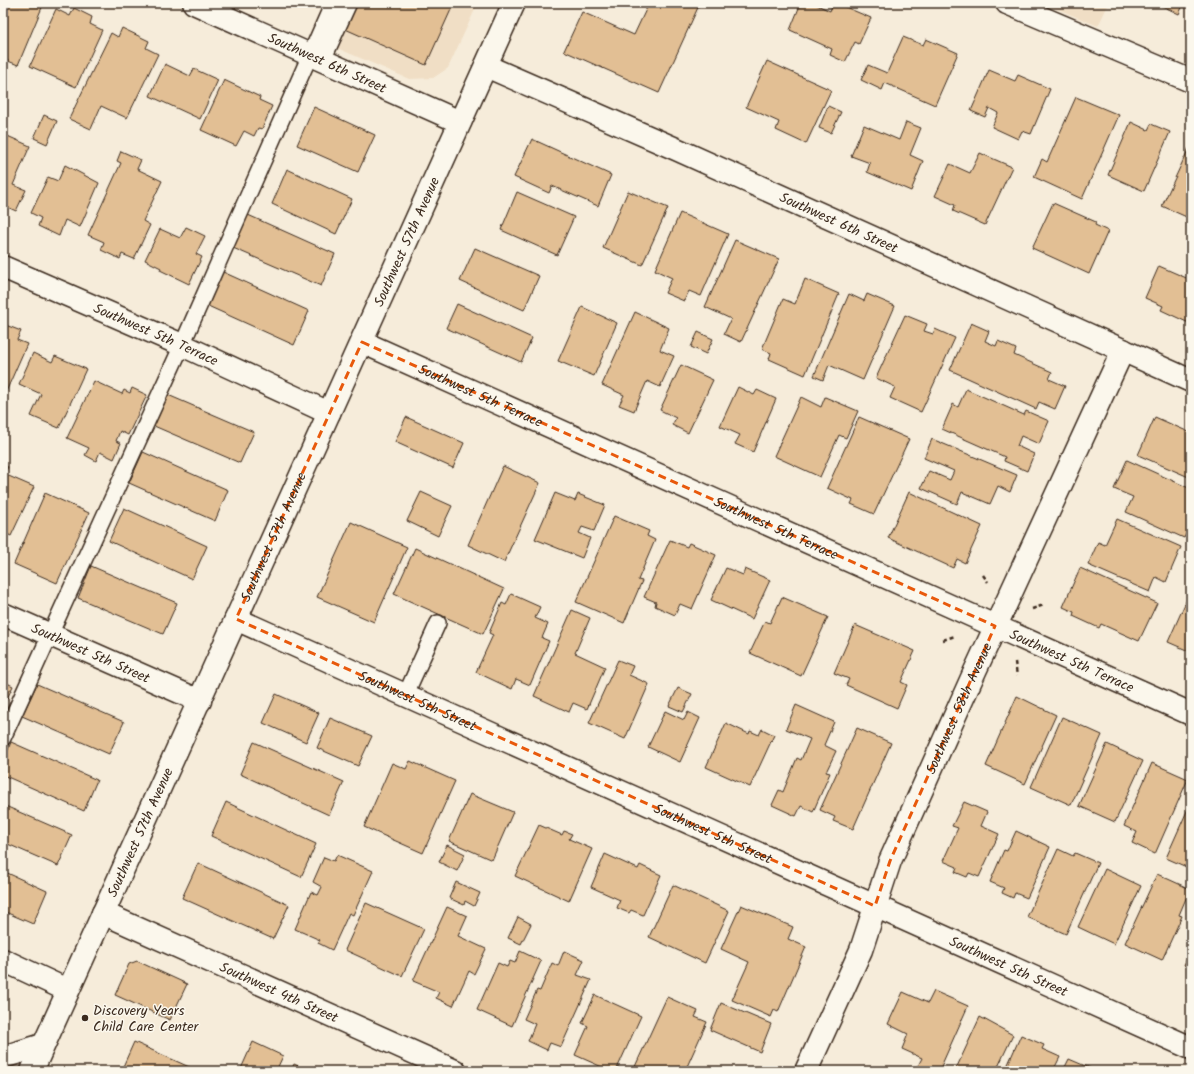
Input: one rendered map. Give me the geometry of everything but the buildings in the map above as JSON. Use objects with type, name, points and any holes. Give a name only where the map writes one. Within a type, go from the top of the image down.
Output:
[{"type":"street","name":"Southwest 6th Street","points":[[194,3],[460,122]]},
{"type":"street","name":"Southwest 57th Avenue","points":[[32,1071],[514,3]]},
{"type":"street","points":[[1013,4],[1191,81]]},
{"type":"street","name":"Southwest 6th Street","points":[[486,66],[691,156],[1191,381]]},
{"type":"street","name":"Southwest 5th Terrace","points":[[3,267],[182,345],[329,413]]},
{"type":"street","name":"Southwest 5th Terrace","points":[[362,342],[1191,714]]},
{"type":"street","name":"Southwest 58th Avenue","points":[[806,1071],[861,950],[890,861],[995,626],[1123,350]]},
{"type":"street","name":"Southwest 5th Street","points":[[3,614],[200,701]]},
{"type":"street","name":"Southwest 5th Street","points":[[236,619],[1191,1048]]},
{"type":"street","name":"Southwest 4th Street","points":[[103,913],[455,1071]]},
{"type":"street","points":[[3,960],[68,990]]},
{"type":"street","points":[[3,1056],[43,1045]]},
{"type":"lane","points":[[316,57],[332,3]]},
{"type":"lane","points":[[3,738],[182,345],[316,57],[349,3]]},
{"type":"lane","points":[[405,696],[438,623]]},
{"type":"path","points":[[1032,609],[1044,605]]},
{"type":"path","points":[[943,640],[957,636]]},
{"type":"path","points":[[1015,662],[1017,676]]},
{"type":"highlighted area","points":[[362,342],[995,626],[890,861],[875,906],[236,619]]},
{"type":"shaded area","points":[[341,3],[478,3],[448,68],[433,78],[409,79],[323,42]]},
{"type":"shaded area","points":[[1043,3],[1109,3],[1098,26]]},
{"type":"place","name":"Discovery Years Child Care Center","points":[[85,1018]]}]
